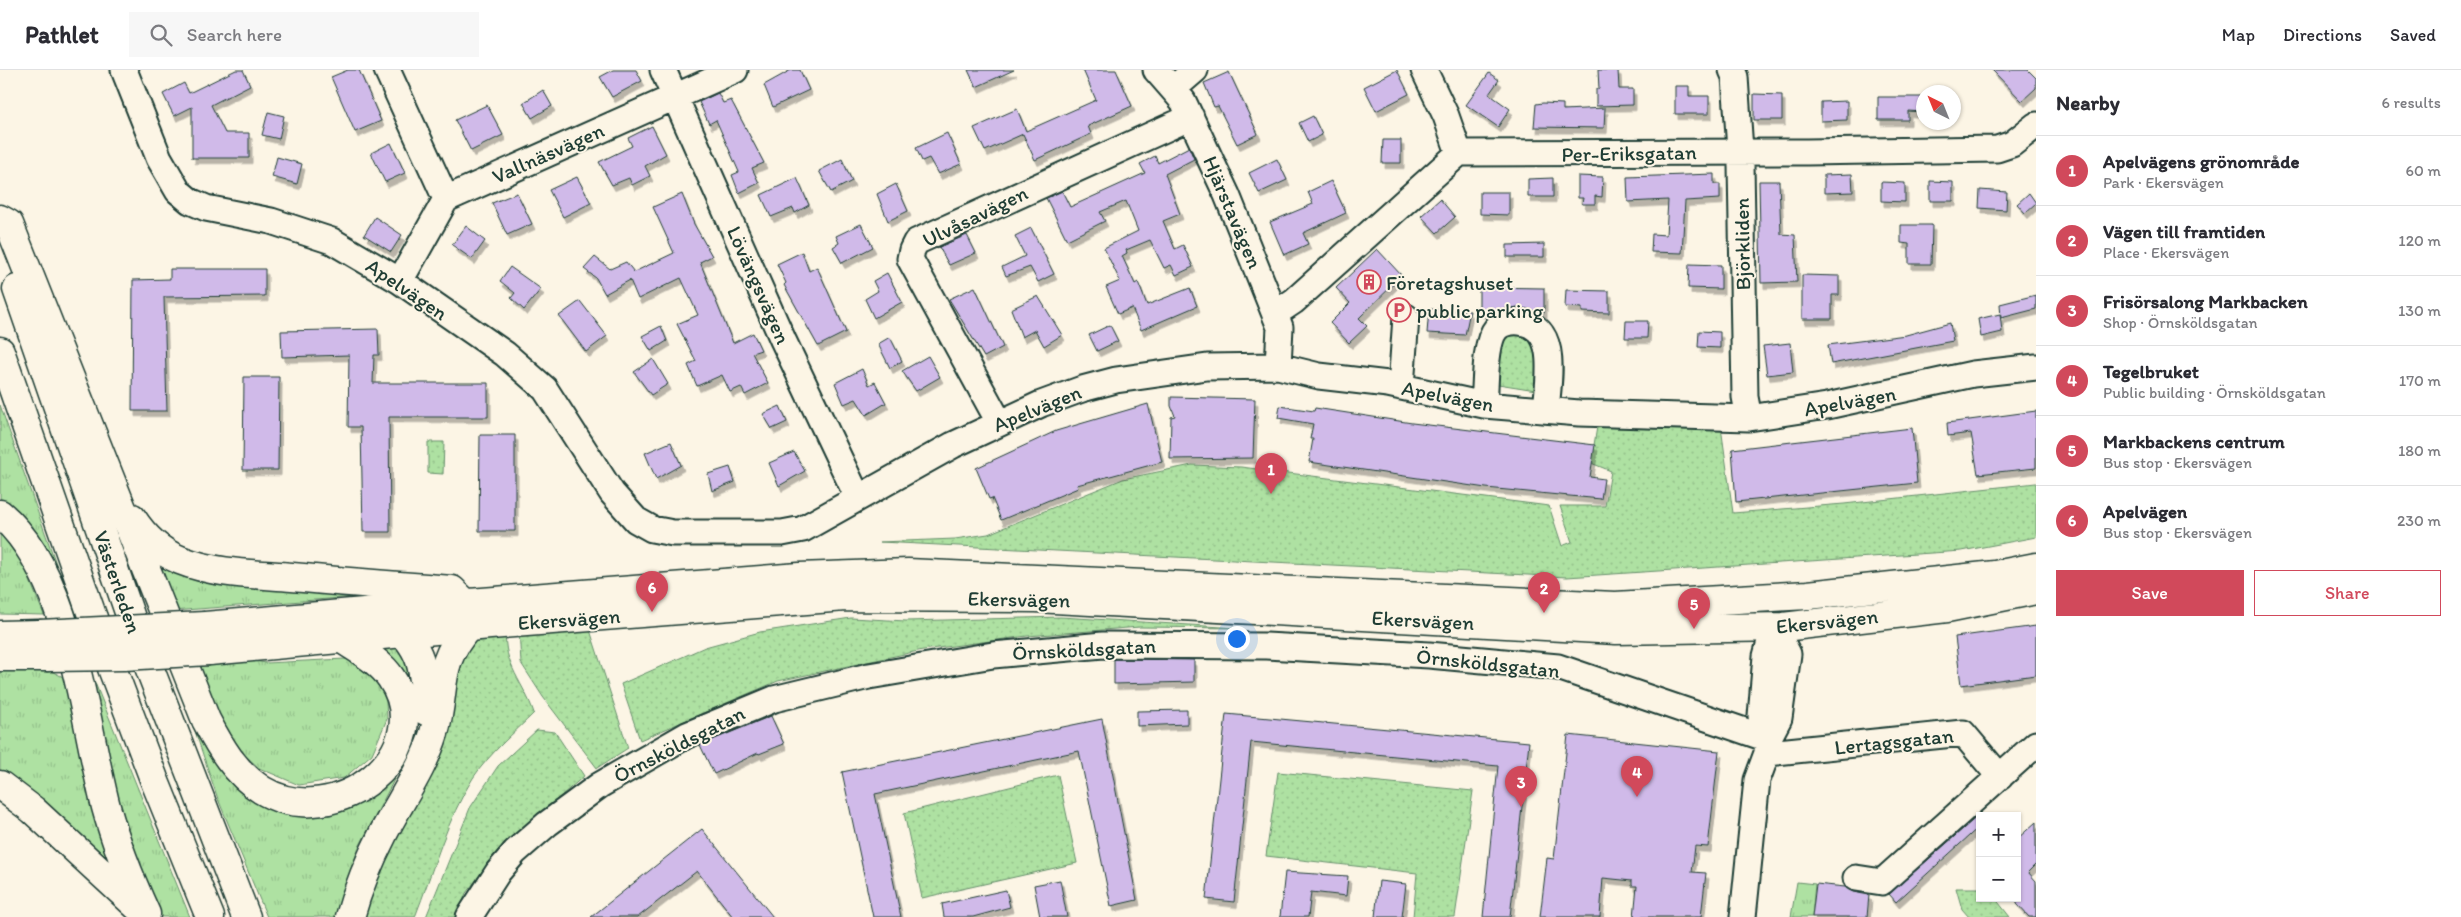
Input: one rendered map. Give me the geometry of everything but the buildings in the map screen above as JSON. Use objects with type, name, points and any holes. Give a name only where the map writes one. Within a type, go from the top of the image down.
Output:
[{"type":"main road","points":[[0,219],[9,224],[209,727],[237,769],[250,782],[275,796],[303,803],[317,803],[345,796],[369,782],[400,742],[404,721],[402,706],[392,678],[375,660],[341,638]]},
{"type":"main road","name":"Västerleden","points":[[0,244],[139,641],[246,917]]},
{"type":"main road","name":"Västerleden","points":[[0,351],[96,626],[154,779],[210,917]]},
{"type":"main road","points":[[115,491],[133,520],[147,537],[162,550],[187,563],[240,573],[452,590],[475,618],[448,656],[434,733],[425,757],[372,858],[350,917]]},
{"type":"main road","points":[[0,514],[26,544],[49,586],[79,672],[95,758],[113,831],[130,880],[147,916]]},
{"type":"main road","name":"Ekersvägen","points":[[1562,616],[1615,606],[1774,598],[1994,575],[2036,567]]},
{"type":"main road","name":"Ekersvägen","points":[[207,639],[341,638],[406,632],[475,618],[522,600],[799,578],[908,573],[1410,609]]},
{"type":"main road","name":"Ekersvägen","points":[[0,635],[43,646],[124,656],[207,639],[382,612],[475,618],[845,597],[1036,598],[1410,609],[1562,616],[1616,630],[1774,627],[1947,608],[2036,590]]},
{"type":"main road","points":[[1774,598],[1774,627]]},
{"type":"main road","points":[[382,612],[406,632],[418,652],[425,679],[424,739],[410,786]]},
{"type":"main road","name":"Ekersvägen","points":[[0,657],[43,646]]},
{"type":"main road","points":[[0,785],[33,810],[147,916]]},
{"type":"street","points":[[387,70],[446,199],[400,281]]},
{"type":"street","name":"Lövängsvägen","points":[[663,70],[784,340],[858,498]]},
{"type":"street","name":"Vallnäsvägen","points":[[446,199],[735,70]]},
{"type":"street","name":"Hjärstavägen","points":[[1156,70],[1182,101],[1214,162],[1276,313],[1281,338],[1278,366]]},
{"type":"street","points":[[1173,89],[1195,70]]},
{"type":"street","points":[[1276,313],[1294,301],[1459,153],[1446,116],[1424,70]]},
{"type":"street","name":"Björkliden","points":[[1732,70],[1737,99],[1745,397],[1749,418]]},
{"type":"street","name":"Apelvägen","points":[[129,72],[159,158],[180,193],[190,201],[206,208],[271,221],[332,241],[400,281],[505,354],[531,374],[564,415],[623,507],[636,520],[652,530],[673,533],[782,533],[803,529],[953,444],[999,422],[1082,389],[1116,380],[1207,366],[1278,366],[1319,376],[1401,387],[1484,405],[1579,413],[1749,418],[1827,406],[1973,374],[2036,366]]},
{"type":"street","name":"Ulvåsavägen","points":[[999,422],[910,259],[916,242],[1191,117]]},
{"type":"street","name":"Per-Eriksgatan","points":[[1459,153],[1996,149],[2012,144],[2036,125]]},
{"type":"street","points":[[1401,387],[1406,317]]},
{"type":"street","points":[[1484,405],[1489,344],[1496,329],[1506,323],[1518,321],[1533,324],[1543,334],[1548,354],[1546,410]]},
{"type":"street","points":[[1408,654],[1410,609]]},
{"type":"street","points":[[1742,917],[1757,780],[1768,746],[1761,716],[1766,656],[1774,627]]},
{"type":"street","name":"Örnsköldsgatan","points":[[470,917],[498,872],[515,852],[547,824],[600,784],[686,735],[774,699],[869,676],[994,655],[1103,645],[1266,646],[1408,654],[1558,667],[1768,746]]},
{"type":"street","name":"Lertagsgatan","points":[[1768,746],[1963,733],[2000,777]]},
{"type":"street","points":[[1856,878],[1882,882],[2036,744]]},
{"type":"green space","points":[[1501,330],[1538,335],[1542,391],[1492,383]]},
{"type":"green space","points":[[0,405],[67,595],[20,513],[0,498]]},
{"type":"green space","points":[[1597,427],[1721,427],[1733,513],[1844,504],[2036,483],[2036,537],[1962,551],[1567,577],[880,542],[955,539],[988,534],[1123,479],[1192,465],[1241,467],[1549,506],[1562,546],[1572,542],[1560,506],[1605,506],[1611,471],[1591,463]]},
{"type":"green space","points":[[428,442],[444,442],[443,474],[428,473]]},
{"type":"green space","points":[[0,532],[24,566],[44,615],[0,614]]},
{"type":"green space","points":[[150,553],[367,596],[172,611]]},
{"type":"green space","points":[[1061,617],[1238,628],[1140,627],[1027,636],[923,650],[778,681],[640,740],[621,684],[705,647],[760,632],[851,618],[906,621]]},
{"type":"green space","points":[[589,627],[628,748],[597,768],[543,697],[521,663],[519,629]]},
{"type":"green space","points":[[506,631],[507,653],[534,713],[494,752],[473,778],[448,828],[415,917],[359,917],[468,639]]},
{"type":"green space","points":[[404,643],[415,676],[417,724],[397,774],[358,849],[336,917],[267,917],[218,799],[174,669],[202,734],[302,812],[407,744],[371,645]]},
{"type":"green space","points":[[236,658],[266,663],[345,659],[369,665],[385,686],[387,719],[372,754],[344,778],[299,785],[259,768],[225,737],[197,669],[214,660]]},
{"type":"green space","points":[[0,665],[43,667],[63,677],[110,864],[0,773]]},
{"type":"green space","points":[[91,673],[190,917],[161,917],[134,865],[120,822]]},
{"type":"green space","points":[[537,730],[555,732],[584,776],[504,845],[466,893],[457,917],[426,917],[470,808],[498,766]]},
{"type":"green space","points":[[1278,772],[1473,791],[1455,917],[1413,917],[1417,873],[1266,856]]},
{"type":"green space","points":[[1058,775],[1077,863],[922,898],[904,813]]},
{"type":"green space","points":[[1797,882],[1815,884],[1812,917],[1791,917]]},
{"type":"green space","points":[[1956,888],[1976,888],[1976,902],[1998,902],[2010,917],[1969,917],[1962,909]]},
{"type":"place","name":"Företagshuset","points":[[1369,282]]},
{"type":"place","name":"public parking","points":[[1399,310]]},
{"type":"place","name":"Apelvägens grönområde","points":[[1271,494]]},
{"type":"place","name":"Apelvägen","points":[[652,612]]},
{"type":"place","name":"Vägen till framtiden","points":[[1544,613]]},
{"type":"place","name":"Markbackens centrum","points":[[1694,629]]},
{"type":"place","name":"Tegelbruket","points":[[1637,797]]},
{"type":"place","name":"Frisörsalong Markbacken","points":[[1521,807]]}]
